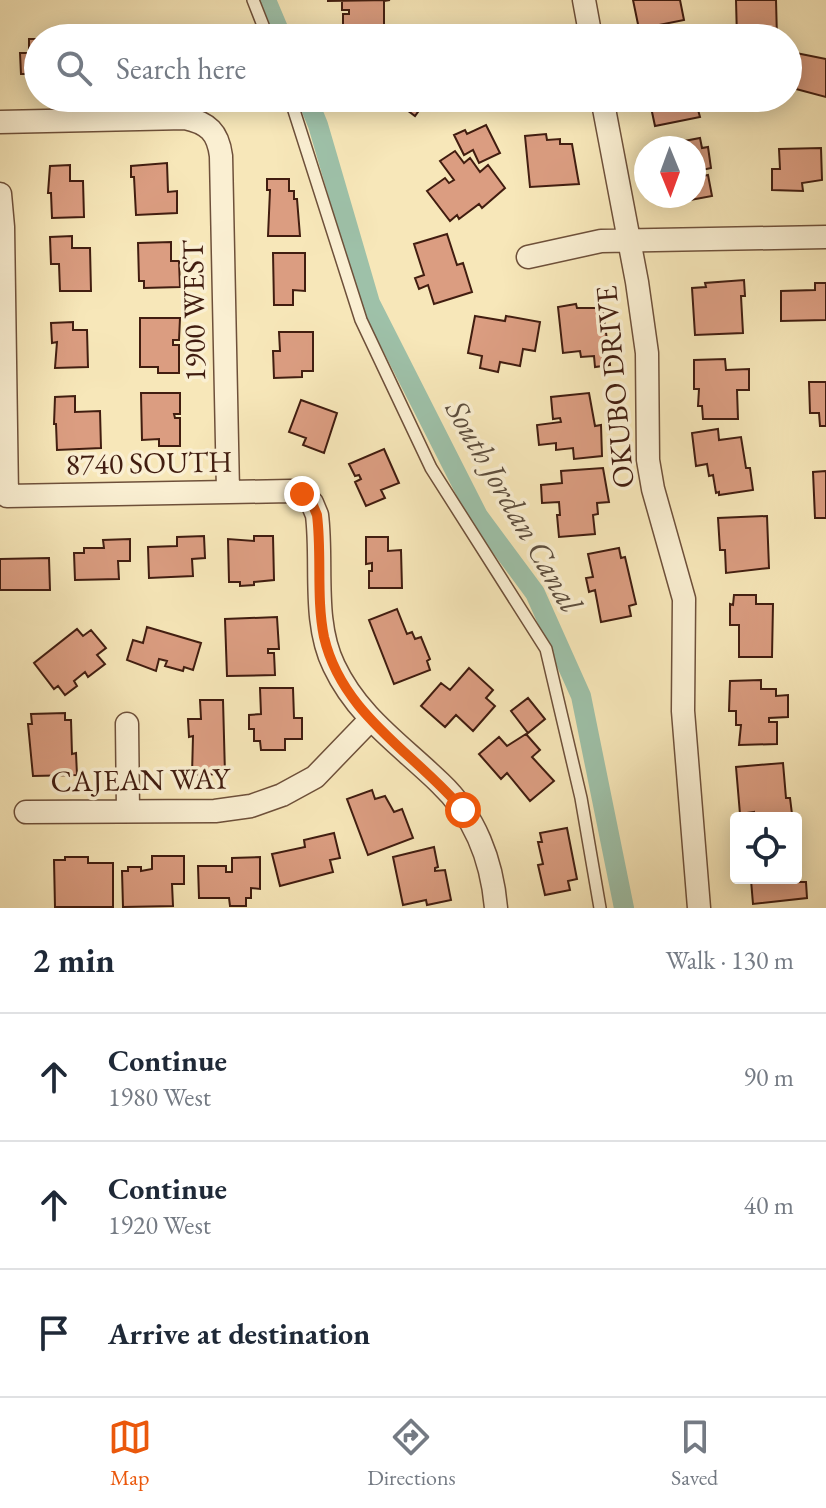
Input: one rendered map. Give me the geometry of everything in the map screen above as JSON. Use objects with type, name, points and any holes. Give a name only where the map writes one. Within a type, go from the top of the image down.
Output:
[{"type":"street","points":[[584,0],[588,24]]},
{"type":"street","name":"OKUBO DRIVE","points":[[605,112],[647,353],[648,460],[653,489],[684,599],[683,711],[699,908]]},
{"type":"street","name":"1900 WEST","points":[[0,122],[185,118],[203,122],[214,131],[221,156],[228,491]]},
{"type":"street","points":[[0,194],[3,372]]},
{"type":"street","points":[[528,257],[601,241],[826,237]]},
{"type":"street","name":"8740 SOUTH","points":[[3,372],[7,496],[291,491],[302,494],[312,503],[317,515],[324,635],[332,663],[347,691],[370,720]]},
{"type":"street","points":[[370,720],[442,784],[463,810],[482,842],[492,877],[496,908]]},
{"type":"street","name":"CAJEAN WAY","points":[[26,812],[215,811],[251,806],[282,795],[315,777],[370,720]]},
{"type":"street","points":[[127,724],[128,811]]},
{"type":"lane","points":[[253,0],[262,24]]},
{"type":"lane","points":[[294,112],[361,320],[431,468],[546,649],[581,798],[600,908]]},
{"type":"building","points":[[390,0],[384,1],[384,24],[343,24],[343,14],[349,14],[349,10],[342,10],[342,1],[327,1]]},
{"type":"building","points":[[633,0],[680,0],[684,20],[638,24]]},
{"type":"building","points":[[736,0],[776,0],[777,24],[737,24]]},
{"type":"building","points":[[20,53],[24,53],[24,74],[21,74]]},
{"type":"building","points":[[802,54],[826,59],[826,97],[802,91]]},
{"type":"building","points":[[652,112],[699,112],[700,117],[655,126]]},
{"type":"building","points":[[486,125],[500,153],[479,163],[473,150],[464,155],[454,135],[465,130],[467,134]]},
{"type":"building","points":[[546,134],[547,140],[560,139],[560,144],[572,144],[579,184],[530,187],[525,136]]},
{"type":"building","points":[[706,147],[708,147],[711,168],[706,169]]},
{"type":"building","points":[[821,148],[822,180],[802,183],[803,191],[772,190],[772,169],[780,169],[779,149]]},
{"type":"building","points":[[455,151],[464,163],[470,158],[480,172],[488,165],[505,188],[482,208],[479,204],[459,219],[457,215],[450,221],[427,191],[445,178],[449,183],[454,180],[440,161]]},
{"type":"building","points":[[167,163],[168,192],[177,191],[177,213],[136,215],[131,166]]},
{"type":"building","points":[[70,165],[70,181],[83,181],[84,217],[52,218],[51,193],[48,193],[50,166]]},
{"type":"building","points":[[706,175],[708,175],[712,196],[706,197]]},
{"type":"building","points":[[267,179],[289,179],[289,191],[294,191],[294,199],[297,199],[300,236],[268,236],[270,190],[267,190]]},
{"type":"building","points":[[447,234],[457,265],[463,263],[472,292],[434,304],[428,285],[419,289],[415,278],[424,275],[414,244]]},
{"type":"building","points":[[72,236],[72,248],[90,248],[91,291],[60,291],[59,264],[51,264],[50,237]]},
{"type":"building","points":[[171,242],[171,261],[179,261],[180,287],[144,288],[144,281],[139,281],[138,243]]},
{"type":"building","points":[[273,253],[305,253],[305,291],[293,290],[293,305],[274,305]]},
{"type":"building","points":[[744,280],[745,296],[741,296],[743,333],[695,335],[692,288],[706,287],[705,283]]},
{"type":"building","points":[[815,283],[826,283],[826,320],[781,321],[781,291],[815,290]]},
{"type":"building","points":[[576,304],[577,308],[603,308],[610,365],[595,367],[594,356],[581,357],[580,351],[563,353],[558,307]]},
{"type":"building","points":[[475,316],[505,321],[506,316],[540,322],[535,351],[523,349],[520,366],[500,362],[498,372],[480,368],[482,356],[468,353]]},
{"type":"building","points":[[140,318],[180,318],[179,340],[173,340],[173,345],[179,345],[179,373],[158,373],[158,367],[140,367]]},
{"type":"building","points":[[73,322],[73,330],[87,330],[88,367],[55,368],[57,342],[52,343],[51,323]]},
{"type":"building","points":[[279,332],[313,332],[313,371],[302,371],[302,377],[274,378],[273,351],[280,351]]},
{"type":"building","points":[[725,359],[726,370],[749,369],[749,390],[737,390],[738,419],[703,419],[702,406],[698,406],[699,389],[694,389],[694,360]]},
{"type":"building","points":[[809,382],[826,382],[826,426],[820,426],[819,413],[810,413]]},
{"type":"building","points":[[141,393],[180,393],[180,414],[174,414],[175,418],[180,418],[180,446],[159,446],[159,439],[142,440]]},
{"type":"building","points":[[589,393],[595,426],[601,425],[602,456],[574,459],[573,448],[556,450],[556,443],[539,445],[537,425],[561,422],[560,418],[553,419],[551,397]]},
{"type":"building","points":[[75,396],[75,412],[100,411],[101,448],[57,450],[55,397]]},
{"type":"building","points":[[301,400],[337,413],[324,453],[303,445],[306,438],[289,432]]},
{"type":"building","points":[[718,429],[719,440],[741,437],[753,490],[719,495],[713,475],[709,476],[707,464],[696,466],[692,433]]},
{"type":"building","points":[[384,449],[399,483],[381,490],[385,498],[366,506],[355,482],[361,479],[359,475],[355,476],[349,464]]},
{"type":"building","points":[[603,468],[609,502],[597,503],[598,514],[593,515],[595,534],[559,537],[559,502],[542,503],[541,485],[562,483],[561,471]]},
{"type":"building","points":[[826,471],[826,518],[815,518],[813,472]]},
{"type":"building","points":[[767,516],[769,568],[726,573],[725,550],[720,550],[718,518]]},
{"type":"building","points":[[204,536],[205,558],[192,559],[193,576],[149,578],[148,547],[177,546],[177,537]]},
{"type":"building","points":[[254,536],[273,536],[274,580],[240,586],[240,582],[229,582],[228,539],[254,541]]},
{"type":"building","points":[[366,537],[388,537],[388,551],[401,550],[402,588],[369,588],[372,563],[366,564]]},
{"type":"building","points":[[130,539],[130,561],[118,561],[119,579],[75,580],[74,553],[84,553],[84,548],[104,548],[103,540]]},
{"type":"building","points":[[619,548],[621,558],[625,557],[636,604],[629,606],[631,616],[601,622],[595,590],[589,592],[586,578],[593,577],[588,554]]},
{"type":"building","points":[[49,558],[50,590],[0,590],[0,559]]},
{"type":"building","points":[[734,595],[756,595],[756,604],[773,604],[772,657],[739,657],[739,625],[730,625],[730,604],[733,605]]},
{"type":"building","points":[[397,609],[407,634],[412,632],[415,639],[421,637],[430,659],[427,661],[430,670],[394,684],[369,620]]},
{"type":"building","points":[[277,617],[279,649],[268,649],[268,653],[274,653],[275,675],[227,676],[225,619]]},
{"type":"building","points":[[147,627],[201,643],[193,670],[184,667],[183,671],[165,666],[167,661],[159,659],[156,671],[127,660],[133,640],[143,643]]},
{"type":"building","points":[[77,629],[83,636],[91,630],[106,648],[97,655],[105,664],[88,677],[85,672],[74,681],[77,686],[65,695],[58,686],[54,689],[34,663]]},
{"type":"building","points":[[469,668],[493,690],[486,698],[495,706],[473,731],[456,715],[445,727],[421,706],[441,683],[450,690]]},
{"type":"building","points":[[761,680],[761,689],[776,689],[776,696],[788,695],[788,717],[769,718],[769,722],[777,722],[777,744],[739,745],[741,725],[736,725],[736,711],[729,711],[730,681]]},
{"type":"building","points":[[260,688],[293,688],[294,718],[302,718],[302,739],[285,739],[285,750],[261,750],[260,741],[254,741],[254,729],[249,729],[249,715],[261,714]]},
{"type":"building","points":[[528,698],[545,719],[528,733],[511,711]]},
{"type":"building","points":[[200,700],[223,700],[225,774],[192,775],[193,736],[189,737],[188,719],[201,719]]},
{"type":"building","points":[[65,713],[65,720],[71,720],[72,754],[76,753],[77,775],[33,776],[28,724],[32,724],[31,714]]},
{"type":"building","points":[[526,734],[540,750],[532,757],[554,781],[530,801],[507,773],[501,779],[479,754],[499,737],[507,746]]},
{"type":"building","points":[[783,763],[786,798],[790,798],[792,812],[740,812],[736,767]]},
{"type":"building","points":[[372,790],[375,799],[385,796],[394,812],[402,809],[413,838],[368,855],[347,799]]},
{"type":"building","points":[[567,828],[577,879],[568,881],[570,890],[545,895],[538,865],[543,864],[538,842],[542,842],[540,833]]},
{"type":"building","points":[[334,833],[340,858],[330,860],[333,872],[280,886],[272,854],[305,847],[304,840]]},
{"type":"building","points":[[434,847],[438,867],[435,871],[445,870],[451,900],[427,905],[426,900],[403,905],[393,857]]},
{"type":"building","points":[[152,856],[184,856],[184,884],[172,884],[173,906],[123,907],[122,871],[128,871],[128,867],[141,867],[141,871],[152,869]]},
{"type":"building","points":[[65,857],[88,857],[88,863],[113,863],[113,907],[55,907],[54,860],[65,860]]},
{"type":"building","points":[[260,857],[260,889],[251,888],[251,898],[246,898],[246,906],[230,906],[229,898],[199,898],[198,866],[226,866],[226,872],[232,872],[232,858]]},
{"type":"building","points":[[806,882],[807,898],[753,904],[751,884]]},
{"type":"waterway","name":"South Jordan Canal","points":[[266,0],[276,24]]},
{"type":"waterway","name":"South Jordan Canal","points":[[313,112],[370,303],[478,516],[535,593],[581,696],[624,908]]},
{"type":"route","points":[[302,494],[312,503],[317,515],[324,635],[332,663],[347,691],[370,720],[442,784],[463,810]]}]
